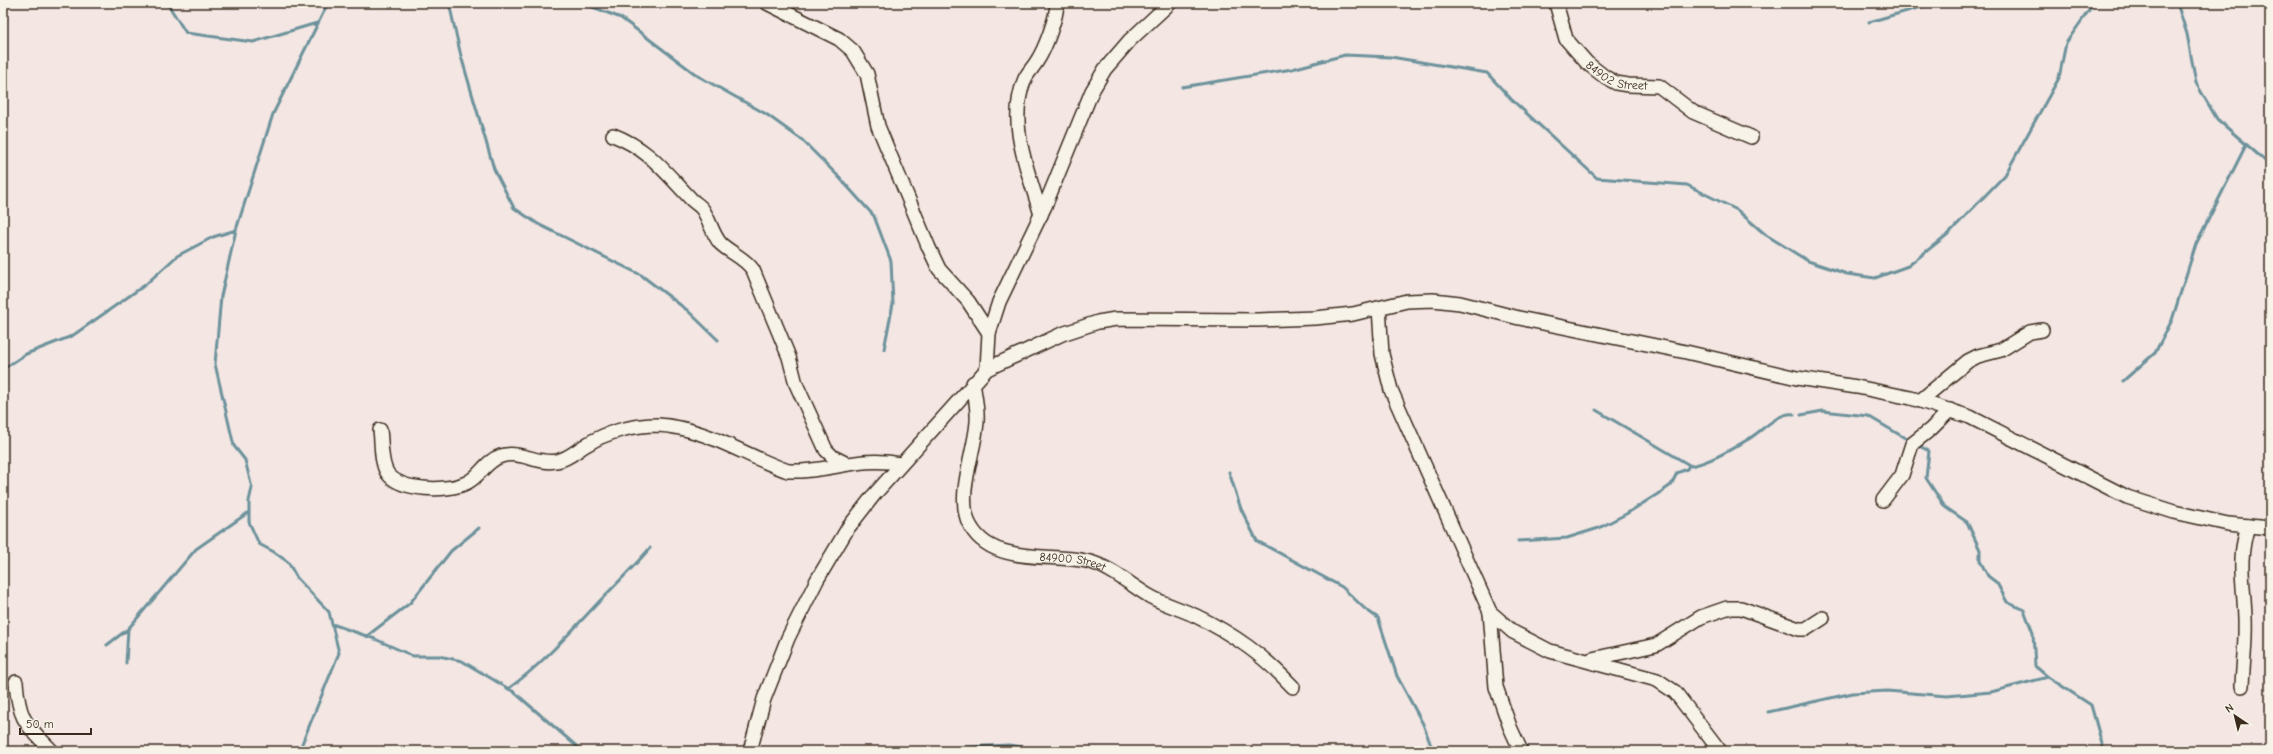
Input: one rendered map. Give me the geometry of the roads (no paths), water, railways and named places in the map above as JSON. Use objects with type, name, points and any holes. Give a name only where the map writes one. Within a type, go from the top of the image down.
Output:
[{"type":"street","points":[[767,3],[839,39],[853,51],[861,62],[867,74],[878,126],[929,248],[939,269],[968,301],[989,333]]},
{"type":"street","points":[[1041,216],[1018,137],[1016,121],[1017,105],[1024,80],[1041,53],[1057,3]]},
{"type":"street","points":[[987,369],[989,333],[999,302],[1041,216],[1095,86],[1106,69],[1130,40],[1170,3]]},
{"type":"street","name":"84902 Street","points":[[1556,3],[1566,39],[1587,63],[1606,77],[1616,83],[1659,86],[1693,112],[1750,137]]},
{"type":"street","points":[[613,135],[630,142],[666,171],[691,200],[702,209],[713,233],[721,243],[748,263],[753,270],[789,357],[796,384],[826,450],[833,457],[845,463]]},
{"type":"street","points":[[750,751],[764,699],[788,638],[817,580],[848,528],[901,464],[987,369],[1062,334],[1104,321],[1128,319],[1258,320],[1316,318],[1379,308],[1406,301],[1434,300],[1460,303],[1519,318],[1679,350],[1797,378],[1857,387],[1920,401],[1970,418],[2127,497],[2174,512],[2228,524],[2270,528]]},
{"type":"street","points":[[1379,308],[1382,354],[1390,390],[1490,612],[1496,687],[1510,727],[1521,751]]},
{"type":"street","points":[[1920,401],[1968,362],[1978,356],[2001,350],[2030,332],[2042,330]]},
{"type":"street","name":"84900 Street","points":[[973,383],[977,422],[965,502],[968,520],[977,534],[991,545],[1024,556],[1086,561],[1100,565],[1166,606],[1201,619],[1250,646],[1268,661],[1293,687]]},
{"type":"street","points":[[1883,500],[1902,475],[1912,444],[1931,429],[1950,410]]},
{"type":"street","points":[[380,430],[383,463],[388,474],[399,482],[415,488],[465,484],[475,478],[494,459],[511,453],[556,462],[566,458],[606,434],[634,427],[656,425],[677,427],[709,437],[788,471],[802,472],[845,463],[883,460],[901,464]]},
{"type":"street","points":[[2242,686],[2245,619],[2240,568],[2242,546],[2248,526]]},
{"type":"street","points":[[1586,660],[1613,656],[1656,645],[1701,617],[1727,608],[1741,608],[1800,629],[1806,628],[1823,618]]},
{"type":"street","points":[[1490,612],[1513,632],[1550,651],[1634,672],[1663,684],[1675,692],[1720,751]]},
{"type":"street","points":[[16,682],[20,710],[24,722],[52,751]]},
{"type":"waterway","points":[[167,3],[186,33],[253,42],[317,23]]},
{"type":"waterway","points":[[299,751],[339,653],[329,612],[297,578],[288,562],[259,544],[249,522],[249,501],[252,488],[245,460],[234,446],[215,364],[221,296],[236,230],[273,114],[328,3]]},
{"type":"waterway","points":[[449,3],[461,56],[494,169],[514,208],[538,224],[641,275],[687,310],[718,340]]},
{"type":"waterway","points":[[582,3],[621,18],[698,76],[766,114],[802,140],[837,175],[874,216],[891,261],[893,304],[884,349]]},
{"type":"waterway","points":[[1869,22],[1935,3]]},
{"type":"waterway","points":[[1182,87],[1292,69],[1345,55],[1391,57],[1487,73],[1511,99],[1597,178],[1687,185],[1737,210],[1766,235],[1808,261],[1847,274],[1875,278],[1908,266],[1948,234],[2005,175],[2059,78],[2066,43],[2094,3]]},
{"type":"waterway","points":[[2177,3],[2187,34],[2196,83],[2217,119],[2270,165]]},
{"type":"waterway","points":[[2123,381],[2155,353],[2172,320],[2196,244],[2246,145]]},
{"type":"waterway","points":[[3,369],[26,354],[72,336],[145,285],[177,256],[213,237],[236,230]]},
{"type":"waterway","points":[[1596,410],[1691,466],[1706,462],[1727,452],[1752,437],[1776,419],[1788,414],[1794,414]]},
{"type":"waterway","points":[[1801,415],[1823,411],[1868,416],[1910,441]]},
{"type":"waterway","points":[[1917,445],[1929,451],[1926,478],[1945,507],[1967,522],[1980,550],[1980,561],[1988,576],[1997,583],[2007,602],[2024,610],[2033,633],[2035,666],[2048,677],[2091,705],[2104,751]]},
{"type":"waterway","points":[[1518,541],[1567,538],[1599,528],[1626,514],[1664,490],[1671,485],[1677,473],[1687,469],[1689,465]]},
{"type":"waterway","points":[[1229,472],[1241,509],[1257,541],[1342,587],[1365,609],[1378,618],[1397,676],[1423,724],[1433,751]]},
{"type":"waterway","points":[[107,645],[128,629],[196,549],[249,512]]},
{"type":"waterway","points":[[367,636],[410,603],[451,551],[479,528]]},
{"type":"waterway","points":[[508,689],[532,670],[553,650],[650,548]]},
{"type":"waterway","points":[[332,624],[375,639],[413,656],[439,656],[462,661],[514,692],[582,751]]},
{"type":"waterway","points":[[126,663],[128,629]]},
{"type":"waterway","points":[[1768,712],[1853,693],[1887,691],[1947,696],[1991,692],[2048,677]]},
{"type":"waterway","points":[[884,751],[1009,745],[1029,748],[1033,751]]}]
